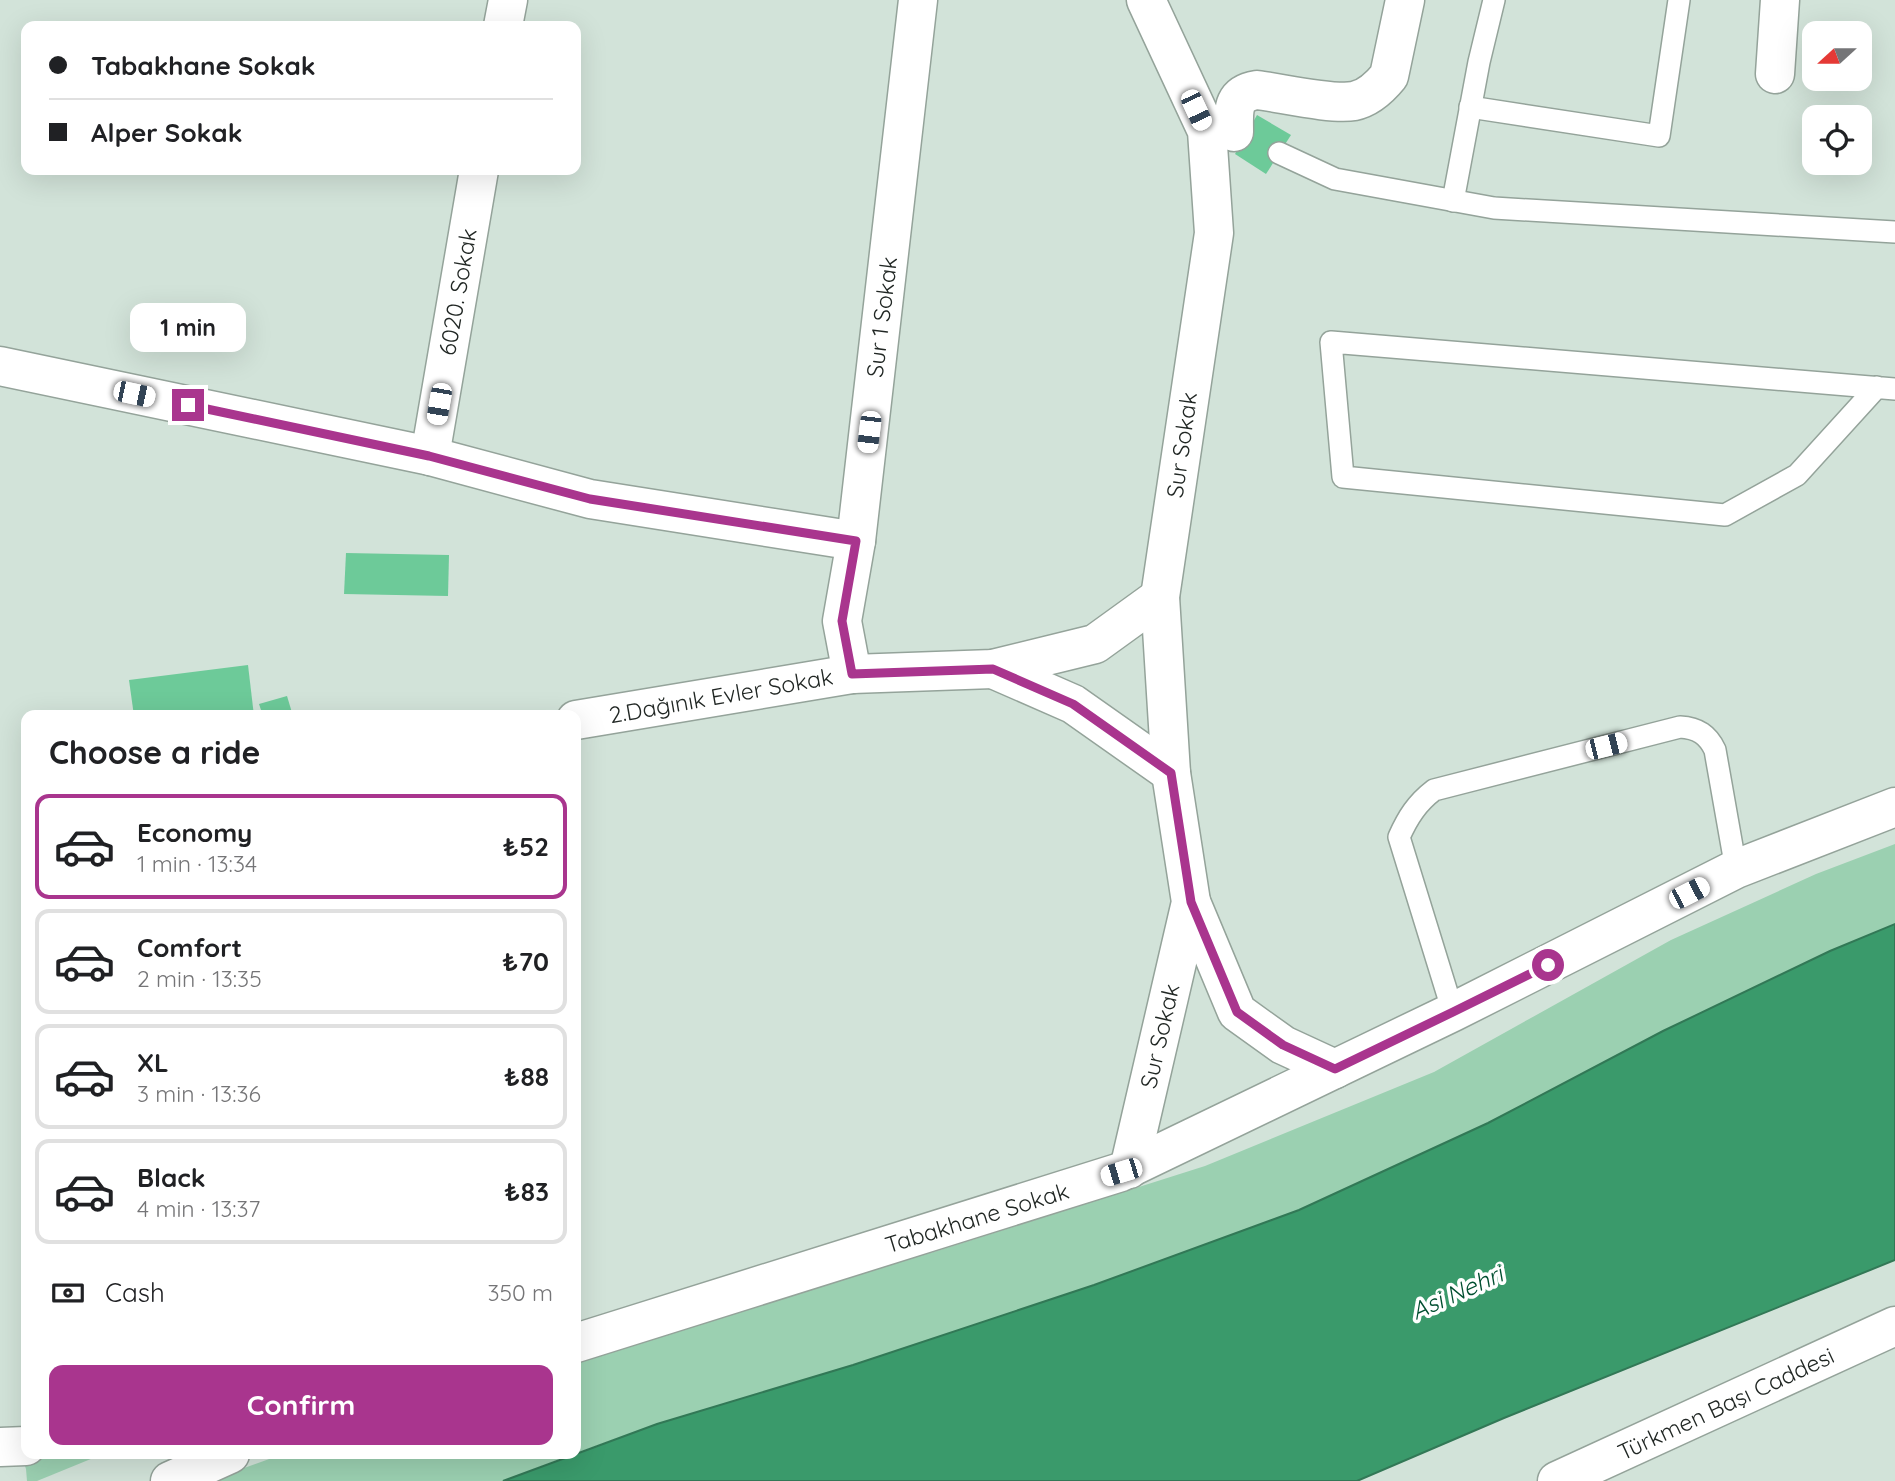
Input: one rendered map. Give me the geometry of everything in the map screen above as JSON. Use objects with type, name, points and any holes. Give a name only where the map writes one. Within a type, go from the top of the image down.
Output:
[{"type":"street","points":[[504,21],[508,0]]},
{"type":"street","name":"Sur 1 Sokak","points":[[852,674],[842,621],[856,541],[918,0]]},
{"type":"street","name":"Sur Sokak","points":[[1146,0],[1229,132],[1160,597],[1171,773],[1191,902],[1237,1012],[1283,1045],[1335,1069]]},
{"type":"street","points":[[1229,132],[1237,100],[1250,91],[1338,102],[1355,101],[1381,86],[1389,76],[1405,0]]},
{"type":"street","points":[[1775,74],[1780,0]]},
{"type":"street","name":"6020. Sokak","points":[[429,456],[478,175]]},
{"type":"street","points":[[0,366],[429,456],[590,499],[856,541]]},
{"type":"street","name":"2.Dağınık Evler Sokak","points":[[581,719],[852,674],[993,669],[1095,644],[1160,597]]},
{"type":"street","name":"2.Dağınık Evler Sokak","points":[[993,669],[1073,704],[1171,773]]},
{"type":"street","name":"Tabakhane Sokak","points":[[581,1341],[1129,1169],[1453,1012],[1736,869],[1895,807]]},
{"type":"street","name":"Sur Sokak","points":[[1129,1169],[1191,902]]},
{"type":"street","name":"Türkmen Başı Caddesi","points":[[1557,1481],[1895,1326]]},
{"type":"street","points":[[0,1447],[21,1446]]},
{"type":"street","points":[[170,1481],[219,1459]]},
{"type":"lane","points":[[1454,201],[1470,107],[1494,0]]},
{"type":"lane","points":[[1470,107],[1659,136],[1679,0]]},
{"type":"lane","points":[[1279,153],[1335,179],[1494,208],[1895,232]]},
{"type":"lane","points":[[1331,342],[1399,348],[1886,388],[1797,475],[1725,515],[1343,477],[1331,342]]},
{"type":"lane","points":[[1453,1012],[1399,837],[1411,813],[1434,790],[1680,727],[1692,728],[1710,740],[1715,750],[1736,869]]},
{"type":"shaded area","points":[[1895,844],[1895,924],[1830,951],[1663,1031],[1488,1123],[1299,1210],[1094,1285],[853,1365],[657,1424],[581,1451],[581,1355],[937,1251],[1205,1166],[1434,1072],[1671,940],[1816,874]]},
{"type":"shaded area","points":[[23,1459],[91,1459],[37,1481],[27,1481]]},
{"type":"shaded area","points":[[269,1459],[560,1459],[503,1481],[208,1481]]},
{"type":"water","name":"Asi Nehri","points":[[1895,924],[1895,1260],[1504,1418],[1357,1481],[503,1481],[562,1459],[581,1459],[581,1452],[657,1424],[853,1365],[1094,1285],[1299,1210],[1488,1123],[1663,1031],[1830,951]]},
{"type":"building","points":[[1257,115],[1291,135],[1266,174],[1235,154]]},
{"type":"building","points":[[346,553],[449,555],[448,596],[344,594]]},
{"type":"building","points":[[248,665],[253,710],[133,710],[129,680]]},
{"type":"building","points":[[287,696],[291,710],[261,710],[259,704]]},
{"type":"route","points":[[188,405],[429,456],[590,499],[856,541],[842,621],[852,674],[993,669],[1073,704],[1171,773],[1191,902],[1237,1012],[1283,1045],[1335,1069],[1548,965]]}]
